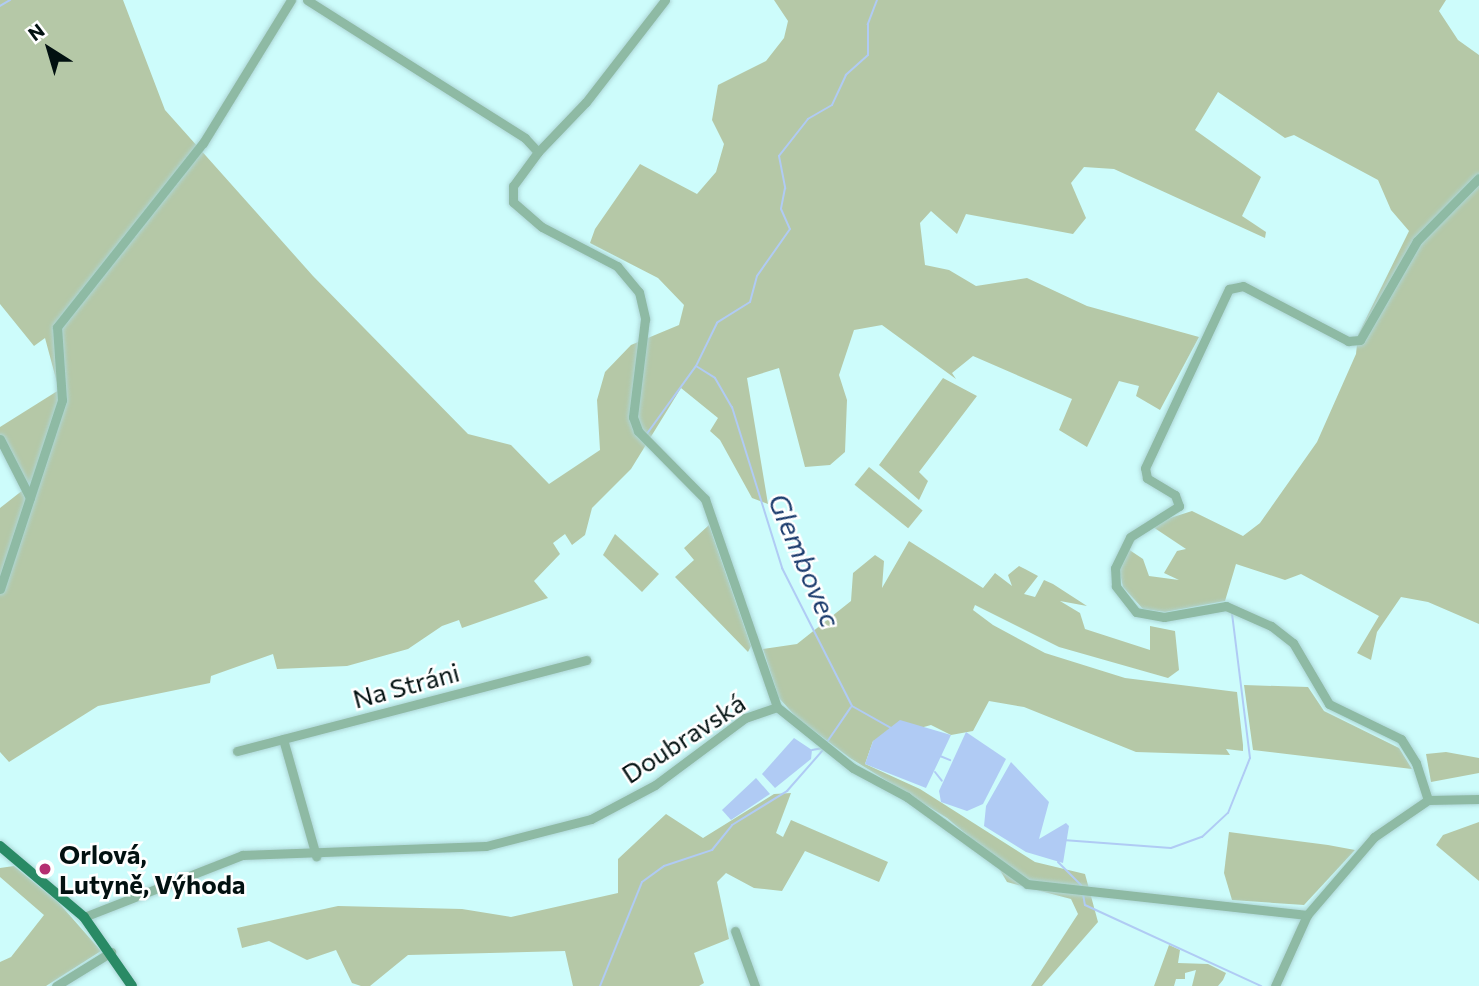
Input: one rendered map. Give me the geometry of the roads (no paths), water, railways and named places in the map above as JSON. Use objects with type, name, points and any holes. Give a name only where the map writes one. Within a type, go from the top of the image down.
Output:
[{"type":"main road","points":[[0,846],[85,917],[132,986]]},
{"type":"street","points":[[0,589],[64,391],[54,341],[75,302],[203,143],[291,0]]},
{"type":"street","points":[[307,0],[526,138],[538,152]]},
{"type":"street","points":[[666,0],[586,102],[538,152],[510,198],[542,227],[617,266],[639,292],[645,319],[636,424],[705,499],[777,707]]},
{"type":"street","points":[[1428,800],[1416,763],[1401,739],[1329,704],[1293,643],[1272,626],[1226,606],[1164,617],[1136,612],[1116,586],[1115,568],[1130,537],[1179,506],[1175,495],[1147,478],[1145,468],[1229,289],[1242,286],[1348,341],[1360,340],[1417,241],[1479,178]]},
{"type":"street","points":[[0,439],[30,498]]},
{"type":"street","name":"Na Stráni","points":[[237,751],[586,660]]},
{"type":"street","name":"Doubravská","points":[[85,917],[242,855],[316,856],[486,846],[591,819],[654,785],[745,718],[777,707],[853,768],[927,810],[987,860],[1027,884],[1134,892],[1307,915]]},
{"type":"street","points":[[283,739],[316,856]]},
{"type":"street","points":[[1275,986],[1307,915],[1374,837],[1428,800],[1479,799]]},
{"type":"street","points":[[734,931],[755,986]]},
{"type":"street","points":[[55,986],[110,952]]},
{"type":"water","points":[[900,720],[951,735],[926,788],[865,764],[873,741]]},
{"type":"water","points":[[966,732],[1006,759],[983,804],[967,811],[941,802],[939,791]]},
{"type":"water","points":[[794,738],[812,750],[811,759],[775,788],[762,774]]},
{"type":"water","points":[[1011,762],[1049,802],[1039,839],[1066,823],[1069,826],[1063,863],[1026,852],[984,826],[986,806]]},
{"type":"water","points":[[756,778],[770,794],[731,820],[722,810]]},
{"type":"waterway","points":[[0,6],[10,0]]},
{"type":"waterway","name":"Glembovec","points":[[877,0],[868,24],[868,55],[846,75],[832,105],[808,119],[779,156],[785,188],[781,209],[790,229],[757,276],[750,302],[717,323],[696,366],[715,378],[732,407],[782,568],[852,706],[891,728]]},
{"type":"waterway","points":[[646,435],[696,366]]},
{"type":"waterway","points":[[1063,840],[1171,848],[1202,837],[1228,813],[1250,758],[1232,613]]},
{"type":"waterway","points":[[827,742],[851,707]]},
{"type":"waterway","points":[[812,750],[823,748]]},
{"type":"waterway","points":[[600,986],[642,882],[664,866],[712,850],[732,825],[787,791],[823,750]]},
{"type":"waterway","points":[[940,756],[950,760]]},
{"type":"waterway","name":"Glembovec","points":[[935,772],[942,781]]},
{"type":"waterway","name":"Glembovec","points":[[1058,862],[1081,885]]},
{"type":"waterway","name":"Glembovec","points":[[1083,894],[1085,905],[1261,986]]},
{"type":"place","name":"Orlová, Lutyně, Výhoda","points":[[45,869]]}]
